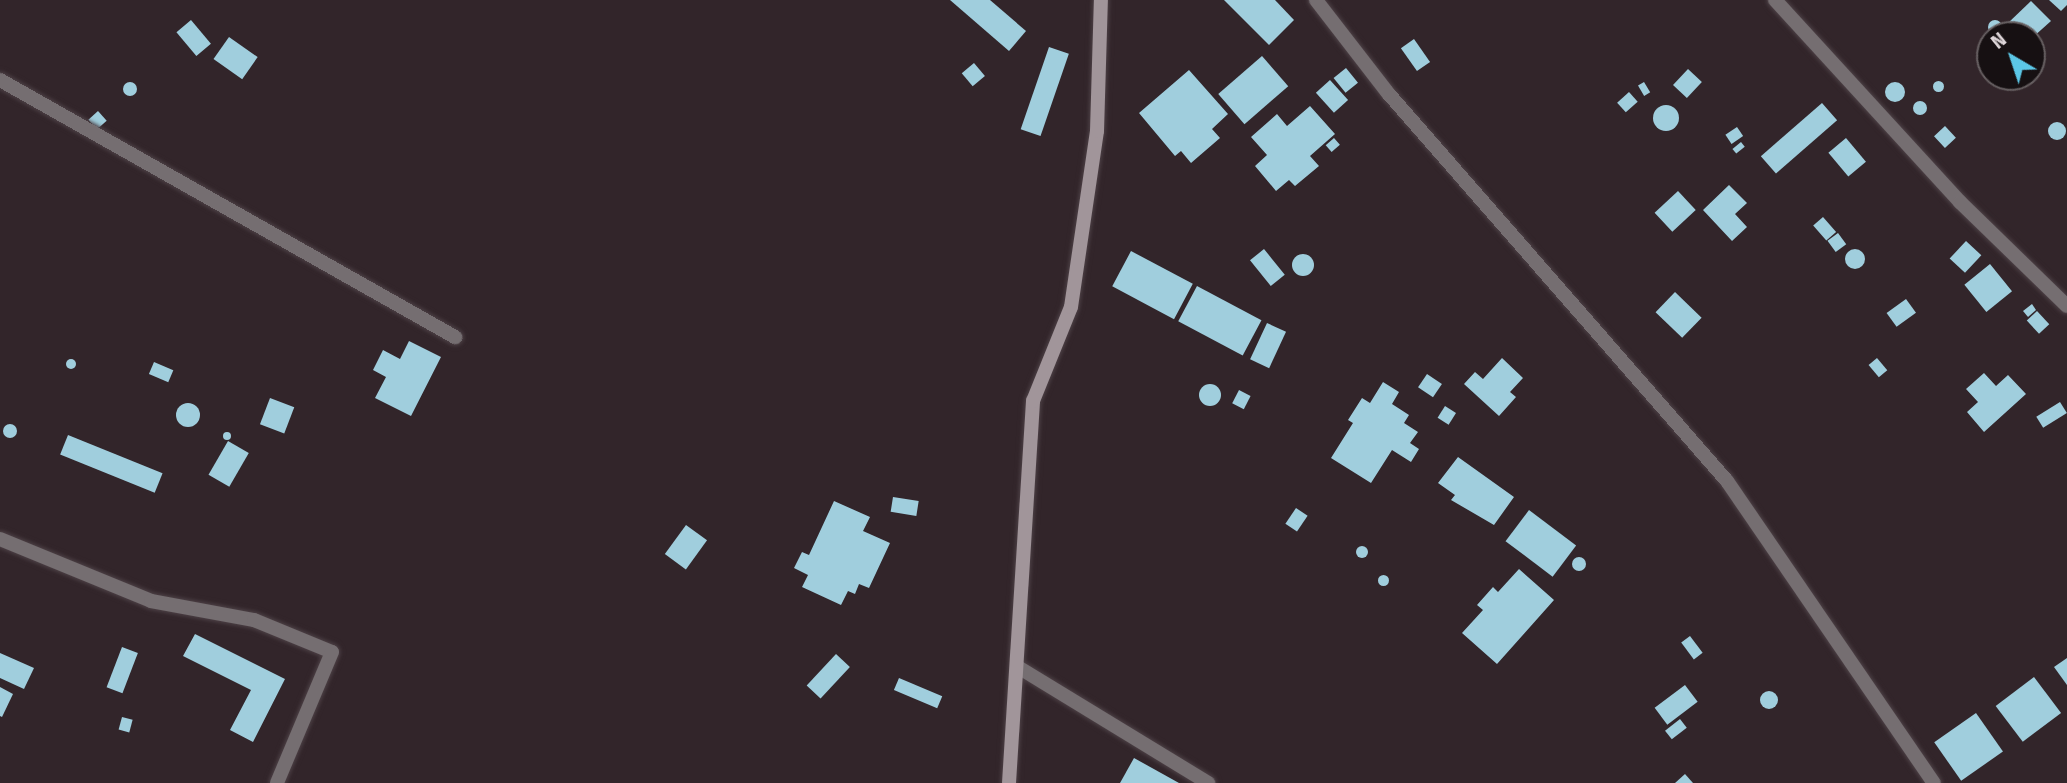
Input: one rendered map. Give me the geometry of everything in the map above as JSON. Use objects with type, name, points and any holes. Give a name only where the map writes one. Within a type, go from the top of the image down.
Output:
[{"type":"street","points":[[1009,783],[1033,401],[1071,307],[1097,131],[1101,0]]},
{"type":"street","points":[[1316,0],[1397,104],[1727,481],[1934,783]]},
{"type":"street","points":[[1775,0],[1961,202],[2067,306]]},
{"type":"street","points":[[0,80],[455,337]]},
{"type":"street","points":[[0,539],[151,601],[254,620],[332,652],[276,783]]},
{"type":"street","points":[[1018,667],[1208,783]]},
{"type":"building","points":[[950,0],[990,0],[1026,31],[1009,51]]},
{"type":"building","points":[[1224,0],[1275,0],[1294,20],[1269,45]]},
{"type":"building","points":[[2049,0],[2067,0],[2067,5],[2061,11]]},
{"type":"building","points":[[2031,1],[2051,21],[2046,25],[2046,21],[2010,21]]},
{"type":"building","points":[[191,20],[211,44],[196,56],[176,32]]},
{"type":"building","points":[[229,37],[258,57],[242,79],[214,59]]},
{"type":"building","points":[[1414,39],[1430,62],[1417,71],[1401,48]]},
{"type":"building","points":[[1049,47],[1069,54],[1041,136],[1021,129]]},
{"type":"building","points":[[1262,56],[1288,86],[1244,124],[1218,94]]},
{"type":"building","points":[[974,63],[985,76],[973,86],[962,73]]},
{"type":"building","points":[[1346,68],[1358,83],[1346,93],[1334,78]]},
{"type":"building","points":[[1688,69],[1702,82],[1687,98],[1673,85]]},
{"type":"building","points":[[1189,70],[1228,114],[1212,129],[1220,138],[1191,163],[1181,151],[1175,156],[1139,113]]},
{"type":"building","points":[[1330,80],[1348,100],[1334,113],[1316,93]]},
{"type":"building","points":[[1938,81],[1942,82],[1942,90],[1938,91],[1934,90],[1933,86],[1934,82]]},
{"type":"building","points":[[127,82],[133,82],[137,89],[133,96],[127,96],[123,92],[123,86]]},
{"type":"building","points":[[1644,82],[1650,92],[1644,96],[1638,86]]},
{"type":"building","points":[[1895,82],[1902,85],[1905,92],[1902,99],[1895,102],[1888,99],[1885,92],[1888,85]]},
{"type":"building","points":[[1629,92],[1638,102],[1626,112],[1617,103]]},
{"type":"building","points":[[1920,101],[1925,103],[1925,113],[1920,115],[1915,113],[1913,108],[1915,103]]},
{"type":"building","points":[[1822,103],[1837,120],[1776,173],[1761,156]]},
{"type":"building","points":[[1666,105],[1675,109],[1679,118],[1675,127],[1666,131],[1657,127],[1653,118],[1657,109]]},
{"type":"building","points":[[1310,106],[1335,134],[1310,156],[1319,166],[1295,186],[1289,180],[1276,191],[1255,166],[1267,155],[1251,137],[1277,114],[1287,126]]},
{"type":"building","points":[[98,111],[107,121],[97,129],[88,120]]},
{"type":"building","points":[[2057,122],[2063,125],[2066,131],[2063,137],[2057,140],[2051,137],[2048,131],[2051,125]]},
{"type":"building","points":[[1945,126],[1956,138],[1945,148],[1934,136]]},
{"type":"building","points":[[1737,127],[1743,136],[1732,144],[1725,135]]},
{"type":"building","points":[[1334,138],[1340,145],[1332,152],[1326,145]]},
{"type":"building","points":[[1846,138],[1866,162],[1848,177],[1828,153]]},
{"type":"building","points":[[1741,142],[1745,147],[1736,154],[1732,149]]},
{"type":"building","points":[[1729,185],[1747,203],[1735,214],[1747,227],[1732,241],[1703,210]]},
{"type":"building","points":[[1678,191],[1696,210],[1672,232],[1655,213]]},
{"type":"building","points":[[1823,217],[1836,232],[1826,241],[1813,226]]},
{"type":"building","points":[[1838,233],[1846,244],[1836,252],[1827,241]]},
{"type":"building","points":[[1966,241],[1981,255],[1965,273],[1950,259]]},
{"type":"building","points":[[1264,249],[1285,275],[1271,286],[1250,260]]},
{"type":"building","points":[[1855,249],[1862,252],[1865,259],[1862,266],[1855,269],[1848,266],[1845,259],[1848,252]]},
{"type":"building","points":[[1131,251],[1193,284],[1174,319],[1112,286]]},
{"type":"building","points":[[1303,254],[1311,257],[1314,265],[1311,273],[1303,276],[1295,273],[1292,265],[1295,257]]},
{"type":"building","points":[[1990,264],[2012,291],[1986,312],[1964,285]]},
{"type":"building","points":[[1197,286],[1261,320],[1243,356],[1178,321]]},
{"type":"building","points":[[1675,292],[1702,318],[1682,338],[1656,312]]},
{"type":"building","points":[[1906,299],[1916,313],[1897,327],[1887,313]]},
{"type":"building","points":[[2032,304],[2036,310],[2028,317],[2023,311]]},
{"type":"building","points":[[2037,311],[2049,324],[2039,334],[2027,321]]},
{"type":"building","points":[[1267,323],[1286,332],[1269,368],[1250,359]]},
{"type":"building","points":[[409,341],[441,357],[411,416],[375,398],[386,377],[373,370],[383,350],[400,359]]},
{"type":"building","points":[[1502,358],[1523,378],[1510,392],[1516,397],[1499,416],[1464,384],[1475,372],[1483,379]]},
{"type":"building","points":[[1877,358],[1887,370],[1879,377],[1869,365]]},
{"type":"building","points":[[71,359],[76,364],[71,369],[66,364]]},
{"type":"building","points":[[154,362],[173,370],[168,382],[149,374]]},
{"type":"building","points":[[1984,373],[1996,386],[2008,375],[2026,394],[1984,432],[1967,412],[1978,402],[1966,389]]},
{"type":"building","points":[[1427,374],[1442,384],[1433,397],[1418,387]]},
{"type":"building","points":[[1383,382],[1399,392],[1392,404],[1409,415],[1404,423],[1418,432],[1410,443],[1419,449],[1411,462],[1392,450],[1371,483],[1331,458],[1353,423],[1348,420],[1362,398],[1370,403]]},
{"type":"building","points":[[1210,384],[1218,387],[1221,395],[1218,403],[1210,406],[1202,403],[1199,395],[1202,387]]},
{"type":"building","points":[[1239,390],[1251,396],[1244,409],[1232,403]]},
{"type":"building","points":[[270,398],[294,407],[284,433],[260,424]]},
{"type":"building","points":[[2060,402],[2067,413],[2043,428],[2036,417]]},
{"type":"building","points":[[183,403],[193,403],[200,410],[200,420],[193,427],[183,427],[176,420],[176,410]]},
{"type":"building","points":[[1445,406],[1456,413],[1449,425],[1438,418]]},
{"type":"building","points":[[10,424],[15,426],[15,436],[10,438],[5,436],[3,431],[5,426]]},
{"type":"building","points":[[227,432],[231,436],[227,440],[223,436]]},
{"type":"building","points":[[68,435],[163,473],[155,493],[60,454]]},
{"type":"building","points":[[228,441],[249,453],[229,487],[208,475]]},
{"type":"building","points":[[1458,457],[1514,497],[1494,525],[1451,500],[1455,495],[1438,483]]},
{"type":"building","points":[[893,497],[919,501],[916,516],[891,512]]},
{"type":"building","points":[[834,501],[870,517],[863,531],[890,543],[869,588],[859,584],[855,594],[848,591],[841,605],[802,587],[808,575],[794,568],[802,552],[809,555]]},
{"type":"building","points":[[1296,508],[1308,516],[1297,532],[1285,524]]},
{"type":"building","points":[[1529,510],[1576,546],[1553,577],[1506,541]]},
{"type":"building","points":[[686,525],[707,540],[686,569],[665,554]]},
{"type":"building","points":[[1362,546],[1368,552],[1362,558],[1356,552]]},
{"type":"building","points":[[1579,557],[1584,559],[1584,569],[1579,571],[1574,569],[1572,564],[1574,559]]},
{"type":"building","points":[[1519,569],[1554,600],[1497,664],[1462,633],[1483,610],[1477,605],[1493,587],[1498,592]]},
{"type":"building","points":[[1383,574],[1389,580],[1383,586],[1377,580]]},
{"type":"building","points":[[195,634],[285,679],[253,742],[230,730],[251,690],[183,656]]},
{"type":"building","points":[[1690,636],[1703,653],[1694,659],[1681,643]]},
{"type":"building","points":[[122,647],[138,653],[122,693],[107,687]]},
{"type":"building","points":[[0,653],[34,668],[24,689],[0,678]]},
{"type":"building","points":[[836,654],[850,667],[821,698],[807,685]]},
{"type":"building","points":[[2067,658],[2067,685],[2054,667]]},
{"type":"building","points":[[2034,677],[2061,713],[2023,742],[1996,706]]},
{"type":"building","points":[[899,678],[942,696],[937,708],[894,690]]},
{"type":"building","points":[[1685,685],[1698,702],[1667,725],[1655,708]]},
{"type":"building","points":[[0,687],[13,694],[2,717],[0,716]]},
{"type":"building","points":[[1769,691],[1775,694],[1778,700],[1775,706],[1769,709],[1763,706],[1760,700],[1763,694]]},
{"type":"building","points":[[1976,713],[2003,752],[1961,781],[1934,742]]},
{"type":"building","points":[[122,717],[133,720],[129,732],[119,730]]},
{"type":"building","points":[[1680,719],[1687,728],[1672,739],[1665,731]]},
{"type":"building","points":[[1134,758],[1179,783],[1120,783]]},
{"type":"building","points":[[1685,774],[1693,783],[1675,783]]}]
